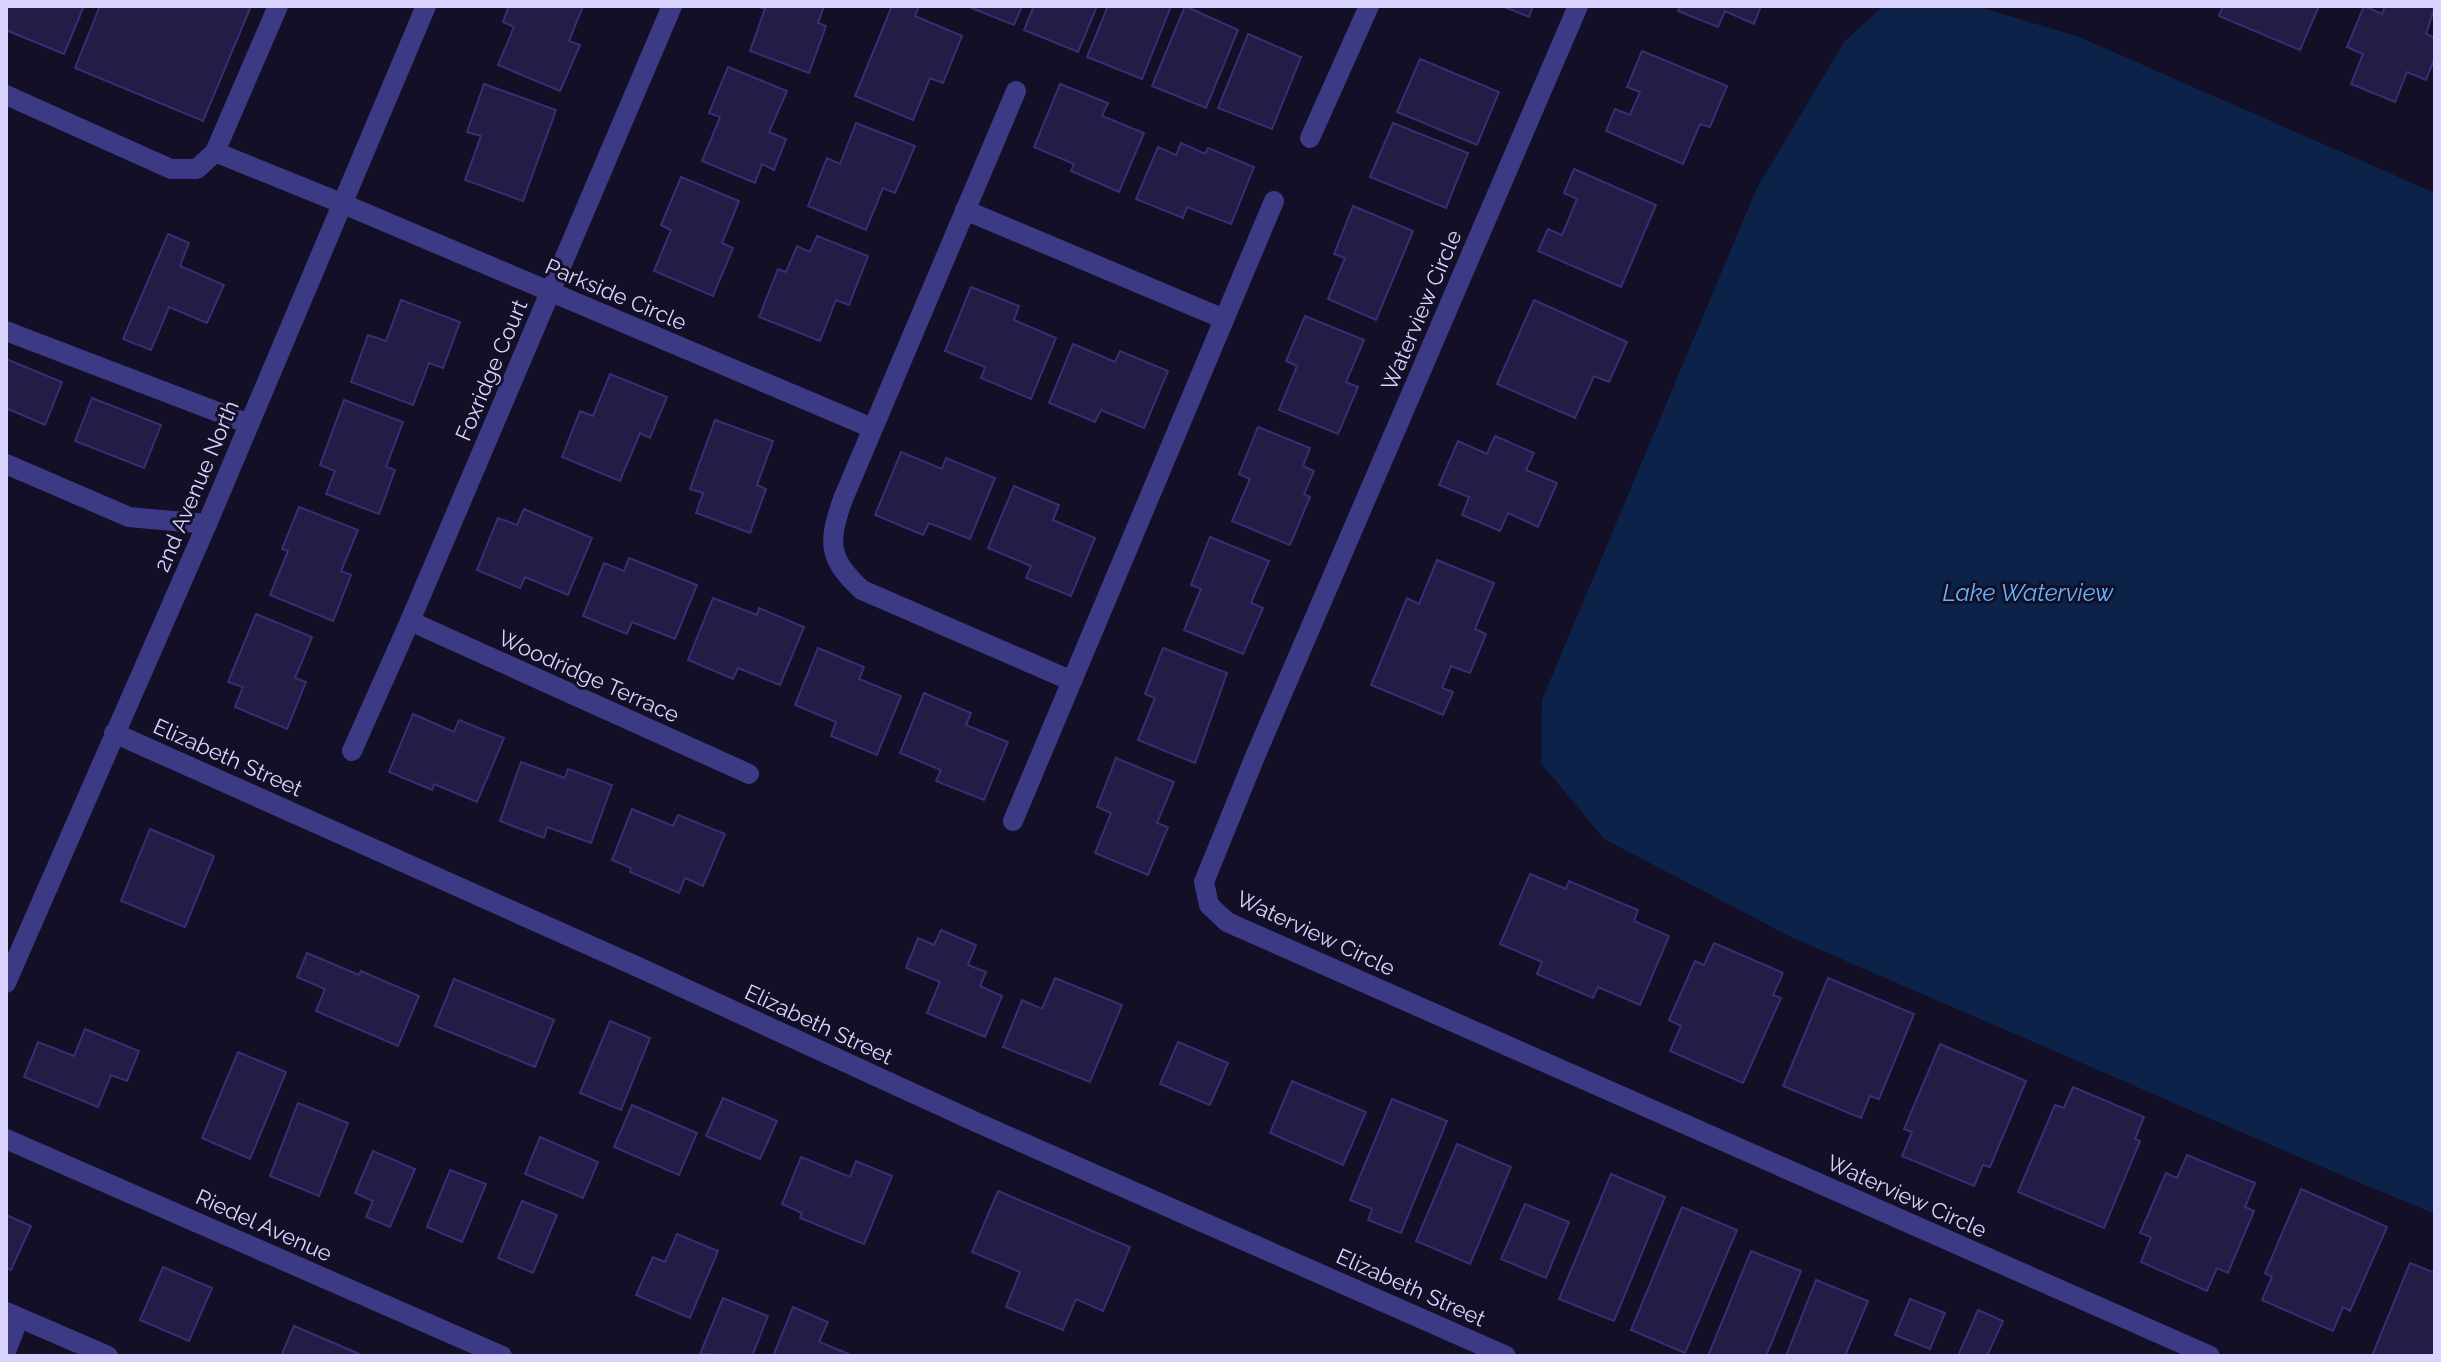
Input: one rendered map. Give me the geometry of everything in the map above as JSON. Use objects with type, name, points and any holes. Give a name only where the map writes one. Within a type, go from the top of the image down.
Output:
[{"type":"street","points":[[6,95],[171,169],[197,169],[215,152],[278,6]]},
{"type":"street","name":"2nd Avenue North","points":[[6,983],[207,524],[426,6]]},
{"type":"street","name":"Foxridge Court","points":[[352,751],[672,6]]},
{"type":"street","name":"Waterview Circle","points":[[1578,6],[1204,882],[1209,905],[1227,922],[2210,1356]]},
{"type":"street","points":[[1310,138],[1361,8]]},
{"type":"street","points":[[1016,91],[872,428],[833,528],[833,551],[843,572],[862,590],[1072,681]]},
{"type":"street","name":"Parkside Circle","points":[[215,152],[872,428]]},
{"type":"street","points":[[1013,821],[1274,201]]},
{"type":"street","points":[[965,210],[1224,319]]},
{"type":"street","points":[[6,331],[249,424]]},
{"type":"street","points":[[6,464],[129,517],[207,524]]},
{"type":"street","name":"Woodridge Terrace","points":[[410,621],[749,774]]},
{"type":"street","name":"Elizabeth Street","points":[[114,733],[978,1123],[1506,1356]]},
{"type":"street","name":"Riedel Avenue","points":[[6,1139],[502,1356]]},
{"type":"street","points":[[6,1351],[13,1315],[108,1356]]},
{"type":"water","name":"Lake Waterview","points":[[1883,6],[1976,6],[2079,37],[2435,193],[2435,1214],[1793,938],[1604,839],[1541,763],[1542,700],[1756,190],[1844,42]]},
{"type":"building","points":[[6,6],[84,6],[64,54],[6,30]]},
{"type":"building","points":[[100,6],[251,6],[203,121],[75,68]]},
{"type":"building","points":[[509,6],[583,6],[569,41],[580,45],[560,91],[498,65],[514,27],[503,22]]},
{"type":"building","points":[[757,6],[824,6],[818,23],[826,26],[809,73],[750,51],[765,9]]},
{"type":"building","points":[[892,6],[919,6],[915,16],[962,36],[943,83],[930,78],[913,120],[855,96]]},
{"type":"building","points":[[967,6],[1022,6],[1014,25]]},
{"type":"building","points":[[1034,6],[1097,6],[1078,52],[1024,30]]},
{"type":"building","points":[[1108,6],[1171,6],[1142,79],[1087,57]]},
{"type":"building","points":[[1185,6],[1238,30],[1206,108],[1152,86]]},
{"type":"building","points":[[1502,6],[1533,6],[1529,17]]},
{"type":"building","points":[[1680,6],[1761,6],[1754,24],[1725,11],[1718,27],[1678,11]]},
{"type":"building","points":[[2223,6],[2319,6],[2300,50],[2219,16]]},
{"type":"building","points":[[2364,6],[2382,14],[2385,6],[2435,6],[2426,34],[2435,38],[2435,57],[2426,80],[2407,72],[2395,102],[2351,84],[2363,54],[2347,47]]},
{"type":"building","points":[[1248,34],[1301,57],[1272,129],[1218,108]]},
{"type":"building","points":[[1642,51],[1727,86],[1710,127],[1700,124],[1683,164],[1606,131],[1615,109],[1630,115],[1640,92],[1627,87]]},
{"type":"building","points":[[1420,59],[1499,92],[1477,145],[1397,112]]},
{"type":"building","points":[[728,67],[787,91],[769,132],[786,139],[774,170],[762,164],[755,183],[702,161],[720,117],[709,113]]},
{"type":"building","points":[[484,84],[556,110],[523,201],[465,180],[481,136],[467,132]]},
{"type":"building","points":[[1060,84],[1108,103],[1102,116],[1144,133],[1119,192],[1071,171],[1074,164],[1034,147]]},
{"type":"building","points":[[856,123],[915,146],[895,193],[883,188],[866,230],[808,206],[827,158],[840,164]]},
{"type":"building","points":[[1393,123],[1468,153],[1446,208],[1370,177]]},
{"type":"building","points":[[1181,143],[1205,154],[1208,148],[1254,167],[1231,224],[1187,207],[1183,218],[1136,199],[1158,147],[1176,155]]},
{"type":"building","points":[[1574,169],[1656,205],[1621,287],[1538,251],[1548,229],[1562,235],[1577,199],[1564,193]]},
{"type":"building","points":[[681,177],[739,201],[722,243],[733,248],[713,296],[654,271],[671,230],[661,225]]},
{"type":"building","points":[[1353,206],[1413,231],[1376,320],[1328,299],[1345,258],[1334,254]]},
{"type":"building","points":[[168,234],[189,243],[180,266],[224,285],[207,323],[169,307],[151,350],[123,339]]},
{"type":"building","points":[[817,236],[868,256],[849,305],[836,300],[820,341],[759,317],[778,269],[786,272],[797,246],[810,252]]},
{"type":"building","points":[[971,287],[1019,306],[1014,320],[1056,338],[1031,399],[981,378],[985,367],[945,351]]},
{"type":"building","points":[[401,300],[460,322],[443,368],[429,363],[413,405],[351,382],[368,335],[386,341]]},
{"type":"building","points":[[1534,300],[1627,342],[1609,382],[1594,376],[1575,418],[1497,384]]},
{"type":"building","points":[[1305,316],[1364,340],[1346,382],[1358,387],[1338,434],[1279,410],[1297,366],[1286,361]]},
{"type":"building","points":[[1073,344],[1115,362],[1120,351],[1168,371],[1144,428],[1101,410],[1095,422],[1049,403]]},
{"type":"building","points":[[6,359],[62,382],[45,425],[6,408]]},
{"type":"building","points":[[610,374],[667,397],[650,438],[640,433],[620,481],[562,457],[580,411],[593,416]]},
{"type":"building","points":[[92,398],[161,425],[144,468],[75,441]]},
{"type":"building","points":[[344,400],[403,422],[386,467],[395,470],[379,514],[326,494],[335,471],[320,465]]},
{"type":"building","points":[[715,420],[773,441],[757,485],[766,489],[750,533],[696,513],[703,493],[690,489]]},
{"type":"building","points":[[1258,427],[1310,448],[1303,466],[1314,471],[1304,494],[1310,497],[1290,545],[1232,521],[1250,479],[1239,474]]},
{"type":"building","points":[[1495,436],[1534,453],[1526,470],[1557,483],[1538,527],[1508,513],[1500,531],[1462,515],[1469,497],[1439,485],[1458,441],[1487,454]]},
{"type":"building","points":[[901,452],[942,469],[946,458],[995,478],[970,539],[929,523],[923,535],[875,515]]},
{"type":"building","points":[[1014,486],[1059,505],[1053,520],[1095,538],[1071,596],[1026,578],[1031,566],[988,548]]},
{"type":"building","points":[[299,507],[358,530],[341,571],[351,575],[333,621],[270,595],[288,551],[282,549]]},
{"type":"building","points":[[524,509],[592,538],[568,595],[525,577],[520,588],[477,570],[498,518],[517,525]]},
{"type":"building","points":[[1210,537],[1269,561],[1251,603],[1263,608],[1243,654],[1184,630],[1201,589],[1191,585]]},
{"type":"building","points":[[629,558],[697,585],[675,639],[632,622],[627,634],[583,616],[604,563],[624,571]]},
{"type":"building","points":[[1437,560],[1494,583],[1475,629],[1486,634],[1470,673],[1451,666],[1442,688],[1453,692],[1443,715],[1371,685],[1407,598],[1419,604]]},
{"type":"building","points":[[713,598],[757,615],[759,608],[804,627],[780,685],[738,668],[733,679],[688,660]]},
{"type":"building","points":[[256,614],[312,637],[295,678],[306,682],[287,729],[235,707],[243,687],[228,682]]},
{"type":"building","points":[[818,648],[864,667],[859,679],[901,696],[877,755],[831,736],[836,722],[795,705]]},
{"type":"building","points":[[1163,648],[1227,673],[1195,763],[1138,740],[1155,698],[1145,694]]},
{"type":"building","points":[[924,693],[971,713],[966,725],[1008,742],[984,800],[936,781],[941,770],[900,753]]},
{"type":"building","points":[[413,714],[454,732],[459,720],[504,738],[477,802],[434,784],[432,790],[389,772]]},
{"type":"building","points":[[1116,758],[1174,782],[1157,823],[1168,827],[1148,875],[1095,853],[1111,813],[1097,807]]},
{"type":"building","points":[[521,762],[565,778],[568,769],[612,785],[591,843],[547,827],[544,838],[500,821]]},
{"type":"building","points":[[632,809],[673,826],[678,815],[725,834],[703,886],[685,878],[679,893],[630,872],[631,868],[612,860]]},
{"type":"building","points":[[150,829],[214,856],[185,927],[121,901]]},
{"type":"building","points":[[1530,874],[1566,889],[1569,881],[1638,910],[1634,921],[1669,936],[1640,1005],[1598,987],[1593,998],[1537,974],[1542,962],[1500,944]]},
{"type":"building","points":[[941,930],[976,945],[968,965],[986,972],[980,986],[1002,996],[985,1037],[927,1013],[940,982],[906,968],[918,938],[934,945]]},
{"type":"building","points":[[1714,943],[1783,973],[1773,995],[1781,998],[1743,1083],[1670,1051],[1681,1026],[1669,1020],[1695,961],[1704,965]]},
{"type":"building","points":[[307,953],[359,975],[361,971],[419,996],[398,1046],[316,1011],[325,989],[297,977]]},
{"type":"building","points":[[1055,978],[1122,1005],[1090,1082],[1003,1047],[1022,1000],[1042,1009]]},
{"type":"building","points":[[1828,978],[1914,1014],[1879,1099],[1870,1096],[1861,1118],[1783,1086]]},
{"type":"building","points":[[454,979],[554,1020],[535,1067],[435,1026]]},
{"type":"building","points":[[610,1021],[650,1038],[621,1110],[580,1093]]},
{"type":"building","points":[[85,1029],[139,1051],[127,1081],[111,1075],[98,1107],[24,1077],[38,1042],[74,1056]]},
{"type":"building","points":[[1178,1042],[1228,1063],[1210,1105],[1160,1084]]},
{"type":"building","points":[[1940,1044],[2026,1081],[1990,1167],[1983,1165],[1974,1186],[1902,1156],[1912,1132],[1904,1129]]},
{"type":"building","points":[[238,1052],[286,1072],[250,1159],[202,1138]]},
{"type":"building","points":[[1292,1081],[1366,1112],[1343,1165],[1270,1133]]},
{"type":"building","points":[[2073,1087],[2144,1117],[2135,1139],[2140,1141],[2104,1228],[2018,1192],[2055,1105],[2064,1108]]},
{"type":"building","points":[[723,1098],[777,1121],[760,1159],[706,1136]]},
{"type":"building","points":[[1392,1099],[1447,1121],[1401,1233],[1368,1220],[1372,1209],[1350,1200]]},
{"type":"building","points":[[298,1103],[348,1123],[319,1196],[270,1176]]},
{"type":"building","points":[[632,1105],[697,1133],[679,1175],[614,1147]]},
{"type":"building","points":[[540,1137],[598,1162],[583,1198],[525,1174]]},
{"type":"building","points":[[1457,1144],[1511,1167],[1470,1264],[1416,1241]]},
{"type":"building","points":[[373,1151],[415,1169],[390,1227],[366,1217],[373,1201],[355,1193]]},
{"type":"building","points":[[2187,1155],[2255,1183],[2245,1207],[2254,1211],[2228,1273],[2217,1268],[2207,1291],[2141,1262],[2151,1237],[2140,1233],[2166,1173],[2177,1178]]},
{"type":"building","points":[[801,1157],[850,1177],[856,1161],[892,1176],[864,1244],[800,1218],[802,1213],[782,1204]]},
{"type":"building","points":[[450,1170],[486,1184],[462,1242],[427,1227]]},
{"type":"building","points":[[1611,1174],[1665,1197],[1614,1321],[1559,1299]]},
{"type":"building","points":[[2301,1189],[2387,1227],[2350,1311],[2343,1307],[2333,1331],[2262,1300],[2272,1277],[2265,1273]]},
{"type":"building","points":[[998,1191],[1130,1247],[1103,1311],[1076,1299],[1063,1330],[1006,1307],[1020,1272],[972,1252]]},
{"type":"building","points":[[522,1201],[557,1215],[533,1273],[498,1258]]},
{"type":"building","points":[[1525,1204],[1569,1222],[1546,1278],[1501,1259]]},
{"type":"building","points":[[1682,1207],[1737,1230],[1685,1353],[1631,1330]]},
{"type":"building","points":[[6,1215],[31,1226],[11,1270],[6,1268]]},
{"type":"building","points":[[677,1234],[718,1251],[690,1318],[636,1295],[653,1257],[665,1262]]},
{"type":"building","points":[[1751,1251],[1801,1271],[1766,1356],[1708,1356]]},
{"type":"building","points":[[2410,1263],[2435,1273],[2435,1356],[2372,1356]]},
{"type":"building","points":[[163,1267],[212,1288],[189,1341],[140,1320]]},
{"type":"building","points":[[1816,1280],[1868,1301],[1845,1356],[1786,1356]]},
{"type":"building","points":[[723,1298],[768,1316],[752,1356],[700,1354]]},
{"type":"building","points":[[1910,1299],[1945,1313],[1930,1349],[1895,1335]]},
{"type":"building","points":[[793,1307],[828,1322],[819,1342],[848,1356],[773,1356]]},
{"type":"building","points":[[1978,1310],[2003,1321],[1987,1356],[1958,1356]]},
{"type":"building","points":[[294,1326],[364,1356],[281,1356]]}]
